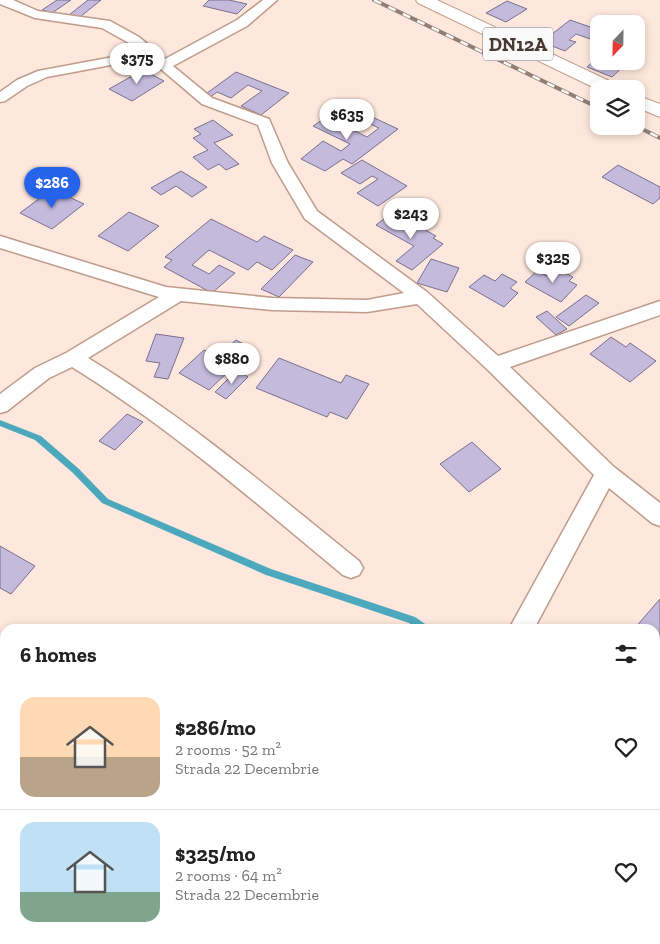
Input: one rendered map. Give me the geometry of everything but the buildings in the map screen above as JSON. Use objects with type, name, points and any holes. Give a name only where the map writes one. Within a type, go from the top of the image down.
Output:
[{"type":"main road","name":"DN12A","points":[[424,0],[593,80]]},
{"type":"main road","points":[[645,104],[660,111]]},
{"type":"street","points":[[2,0],[35,14],[104,24],[134,40],[207,101],[264,122],[280,163],[311,215],[422,297],[606,473],[660,516]]},
{"type":"street","points":[[163,66],[242,23],[271,0]]},
{"type":"street","points":[[0,98],[22,83],[43,74],[150,54]]},
{"type":"street","points":[[0,242],[62,263],[166,293],[272,304],[367,306],[422,297]]},
{"type":"street","points":[[0,405],[42,373],[73,358],[178,294]]},
{"type":"street","points":[[495,365],[660,308]]},
{"type":"street","points":[[73,358],[112,382],[222,462],[351,568]]},
{"type":"street","points":[[524,624],[606,473]]},
{"type":"waterway","points":[[0,423],[38,438],[76,471],[105,501],[269,572],[412,620],[418,624]]},
{"type":"railway","points":[[374,0],[590,104]]},
{"type":"railway","points":[[645,130],[660,138]]}]
